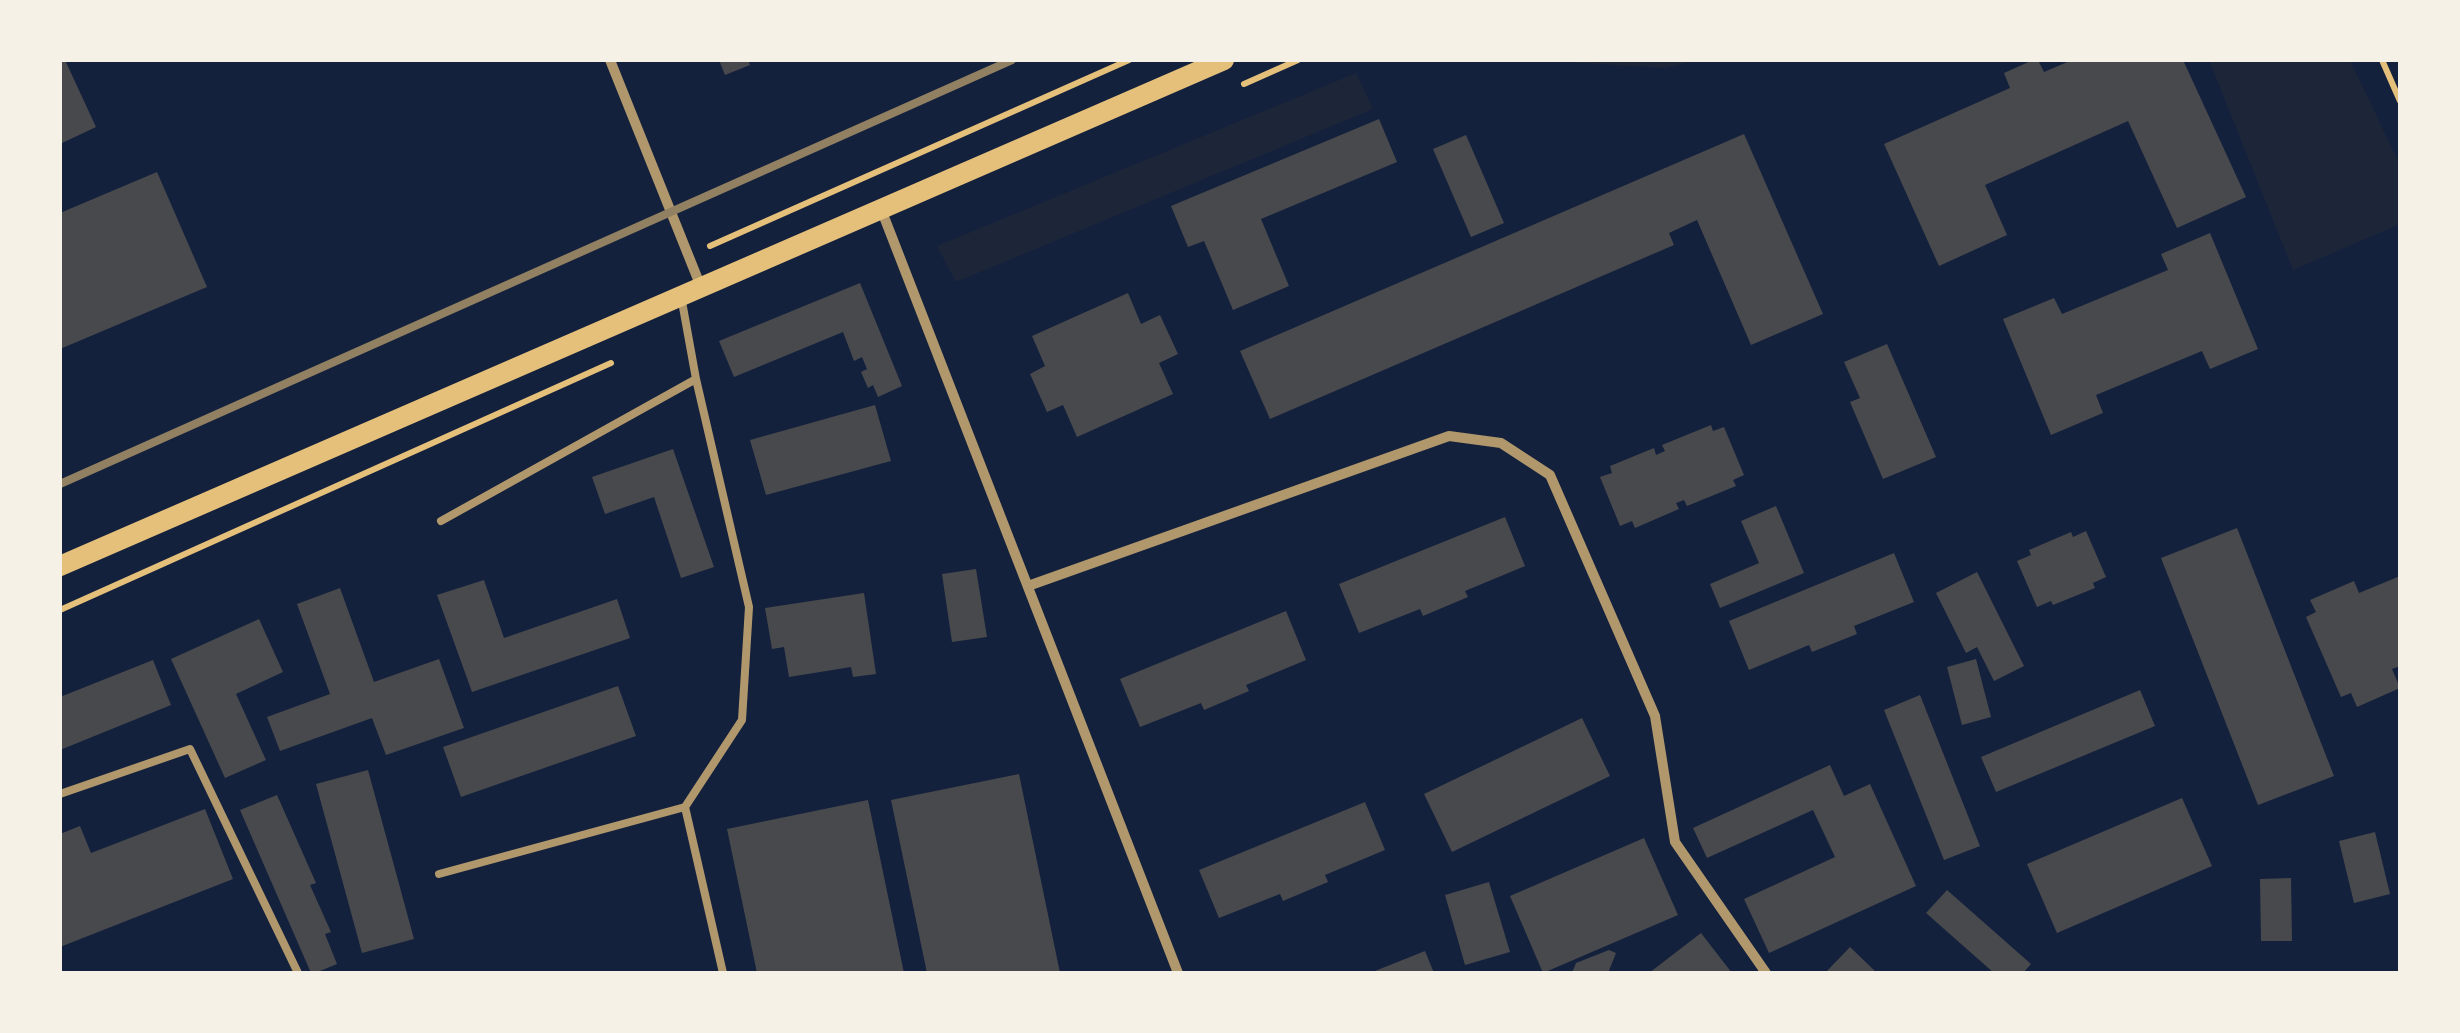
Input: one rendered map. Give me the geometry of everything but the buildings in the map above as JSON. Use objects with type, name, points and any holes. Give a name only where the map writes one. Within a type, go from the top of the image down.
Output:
[{"type":"main road","points":[[60,566],[1224,60]]},
{"type":"street","points":[[610,60],[701,287]]},
{"type":"street","points":[[881,208],[1178,973]]},
{"type":"street","points":[[1028,586],[1449,436],[1501,442],[1550,474],[1655,716],[1675,842],[1766,973]]},
{"type":"lane","points":[[439,874],[686,807],[742,720],[749,607],[696,380],[681,295]]},
{"type":"lane","points":[[442,522],[696,380]]},
{"type":"lane","points":[[60,794],[190,749],[298,973]]},
{"type":"lane","points":[[686,807],[723,973]]},
{"type":"path","points":[[2382,60],[2400,101]]},
{"type":"shaded area","points":[[1533,60],[1697,60],[1665,68]]},
{"type":"shaded area","points":[[2209,60],[2350,60],[2400,165],[2400,224],[2293,270]]},
{"type":"shaded area","points":[[1356,73],[1373,109],[956,282],[937,246]]},
{"type":"railway","points":[[60,484],[1012,60]]}]
